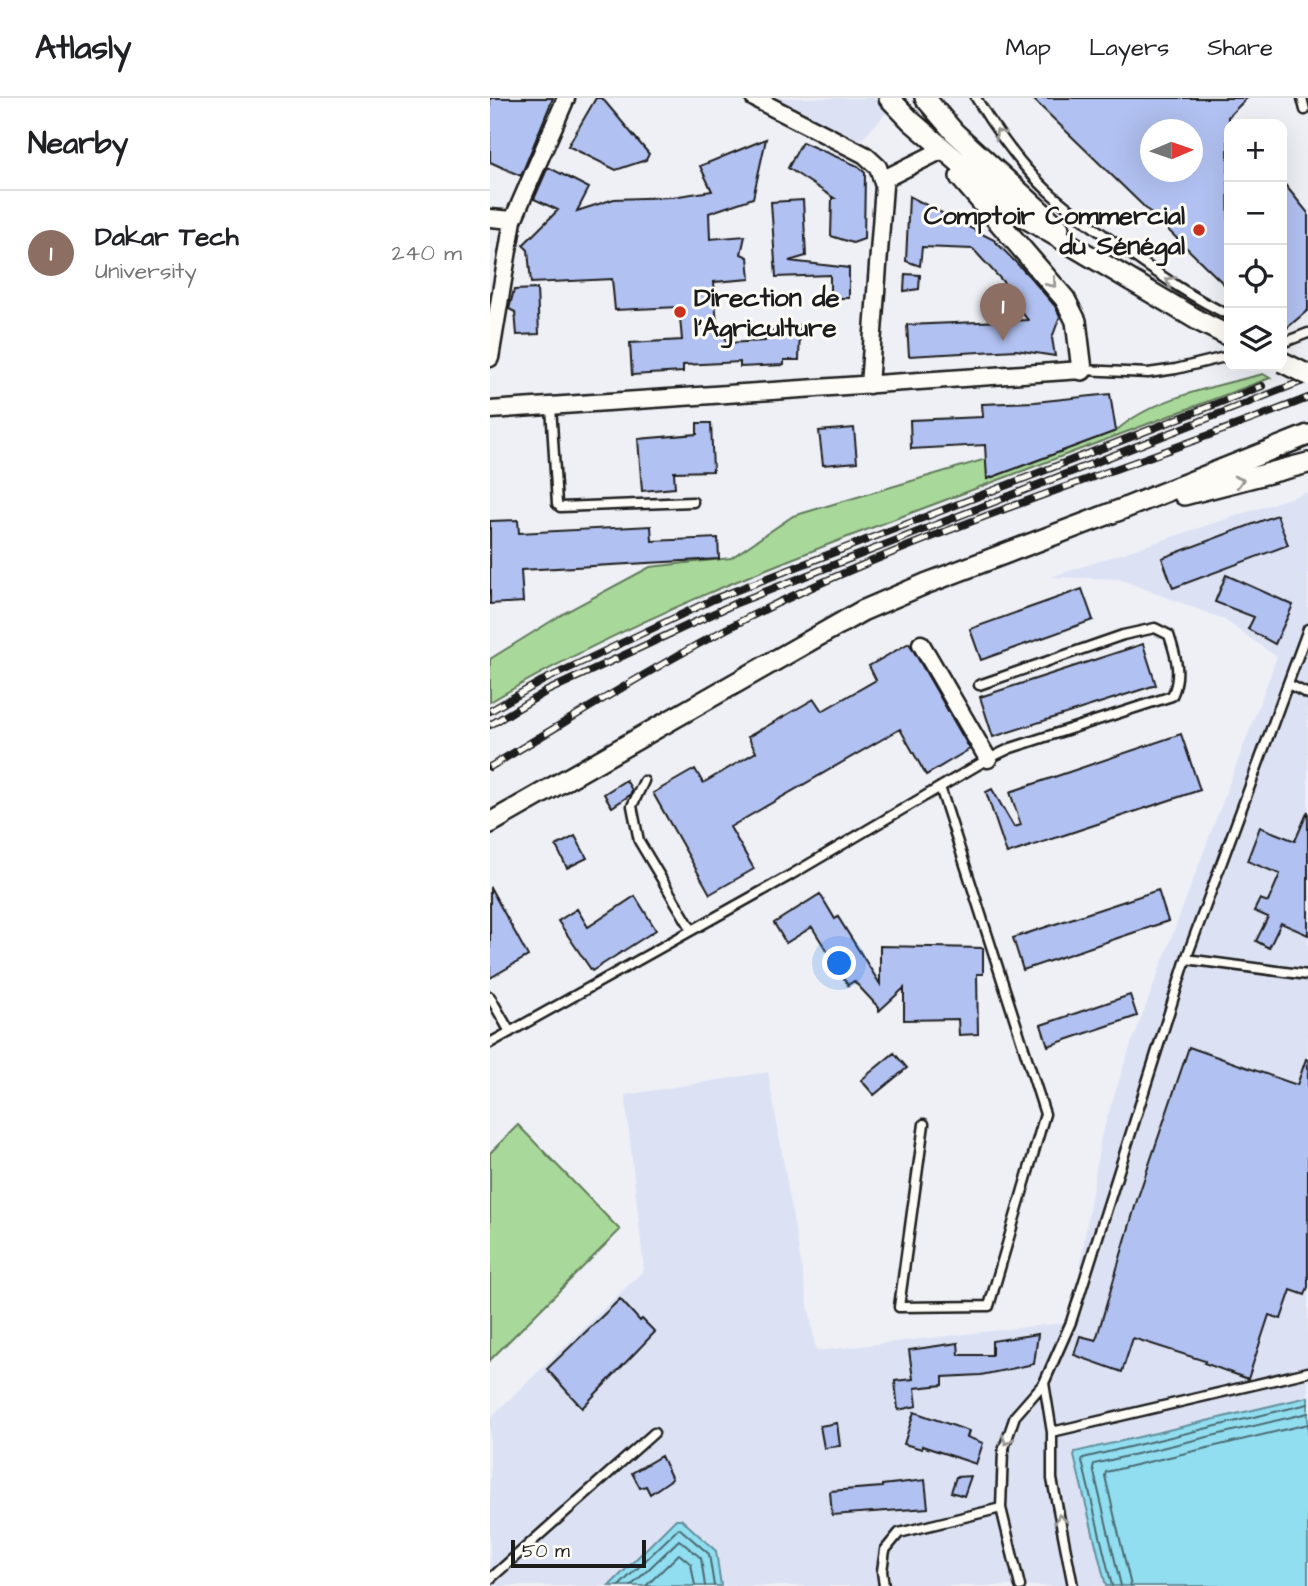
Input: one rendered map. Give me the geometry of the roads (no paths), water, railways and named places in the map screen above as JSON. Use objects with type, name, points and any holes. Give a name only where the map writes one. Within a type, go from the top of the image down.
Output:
[{"type":"street","points":[[490,358],[513,220],[566,98]]},
{"type":"street","points":[[754,98],[865,155],[878,167],[884,186],[883,215],[869,384]]},
{"type":"street","points":[[490,410],[1082,370],[1076,321],[1065,299],[889,98]]},
{"type":"street","points":[[925,98],[1024,206]]},
{"type":"street","points":[[911,121],[1082,250],[1224,334]]},
{"type":"street","points":[[882,180],[938,152]]},
{"type":"street","points":[[490,218],[513,220]]},
{"type":"street","points":[[1287,364],[1308,375]]},
{"type":"street","points":[[490,823],[862,611],[1308,435]]},
{"type":"street","points":[[1125,508],[1308,463]]},
{"type":"street","points":[[921,644],[988,759]]},
{"type":"lane","points":[[936,98],[954,132]]},
{"type":"lane","points":[[976,98],[1009,147],[1048,190],[1077,215],[1156,272],[1224,312]]},
{"type":"lane","points":[[1302,98],[1305,110]]},
{"type":"lane","points":[[1287,340],[1308,333]]},
{"type":"lane","points":[[1082,370],[1148,373],[1224,357]]},
{"type":"lane","points":[[551,406],[557,504],[560,507],[693,502]]},
{"type":"lane","points":[[490,1043],[988,759],[1011,748],[1172,696],[1178,683],[1177,661],[1169,635],[1156,628],[1123,635],[979,685]]},
{"type":"lane","points":[[1020,1586],[1001,1508],[1003,1451],[1016,1416],[1044,1383],[1071,1322],[1186,959],[1308,629]]},
{"type":"lane","points":[[1287,684],[1308,694]]},
{"type":"lane","points":[[644,781],[632,806],[639,841],[692,930]]},
{"type":"lane","points":[[924,1124],[899,1307],[989,1306],[1045,1114],[940,787]]},
{"type":"lane","points":[[1186,959],[1308,975]]},
{"type":"lane","points":[[490,997],[510,1032]]},
{"type":"lane","points":[[1052,1432],[1308,1372]]},
{"type":"lane","points":[[1044,1383],[1052,1432],[1052,1479],[1073,1586]]},
{"type":"lane","points":[[490,1579],[654,1433]]},
{"type":"lane","points":[[884,1586],[885,1550],[900,1533],[1001,1508]]},
{"type":"water","points":[[1308,1397],[1308,1586],[1106,1586],[1075,1452]]},
{"type":"water","points":[[676,1519],[681,1519],[716,1551],[721,1586],[609,1586]]},
{"type":"railway","points":[[490,725],[547,691],[734,604],[1308,379]]},
{"type":"railway","points":[[490,711],[542,681],[714,599],[1262,386]]},
{"type":"railway","points":[[490,767],[720,632],[799,593],[988,515],[1308,398]]},
{"type":"place","name":"Comptoir Commercial du Sénégal","points":[[1199,230]]},
{"type":"place","name":"Direction de l'Agriculture","points":[[680,312]]},
{"type":"place","name":"Dakar Tech","points":[[1003,341]]}]
